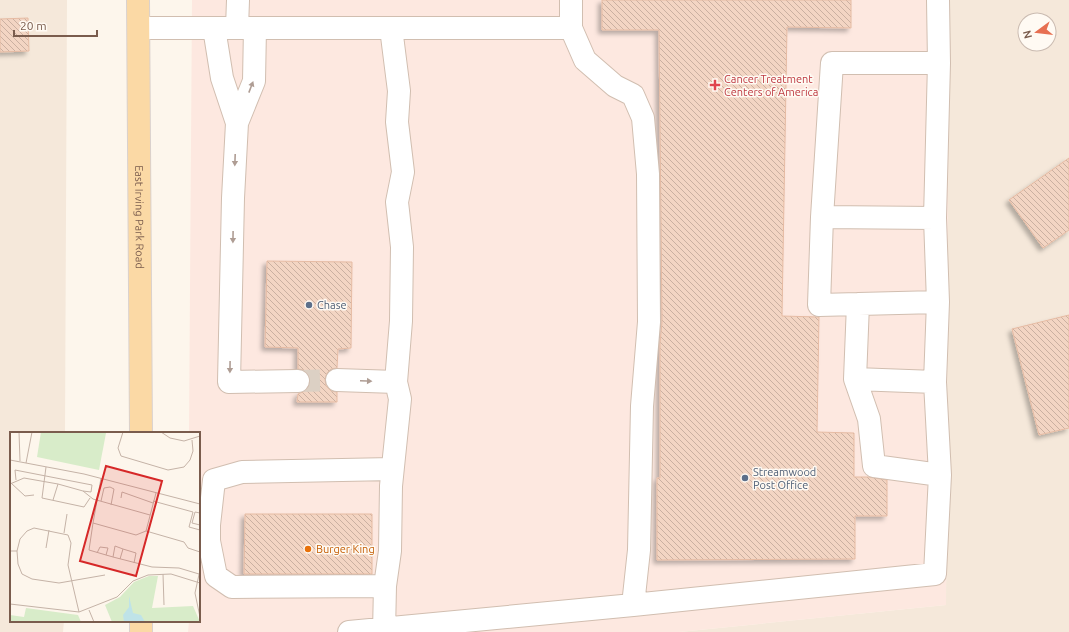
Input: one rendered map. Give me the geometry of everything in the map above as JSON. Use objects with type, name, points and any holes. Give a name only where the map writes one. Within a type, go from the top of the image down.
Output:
[{"type":"main road","name":"East Irving Park Road","points":[[138,0],[140,432]]},
{"type":"main road","points":[[141,622],[142,632]]},
{"type":"lane","points":[[236,123],[254,81],[246,28],[238,0]]},
{"type":"lane","points":[[571,0],[571,28],[585,60],[615,86],[633,95],[642,118],[643,125],[648,174],[649,322],[640,447],[639,550],[633,605]]},
{"type":"lane","points":[[349,632],[384,630],[935,574],[940,475],[935,382],[938,302],[935,218],[939,63],[938,0]]},
{"type":"lane","points":[[139,28],[571,28]]},
{"type":"lane","points":[[214,28],[222,78],[236,123],[229,382],[298,381]]},
{"type":"lane","points":[[384,630],[385,586],[390,551],[392,469],[400,399],[396,382],[401,322],[402,247],[396,202],[402,172],[397,122],[399,91],[391,28]]},
{"type":"lane","points":[[938,302],[818,305],[832,62],[939,63]]},
{"type":"lane","points":[[822,218],[935,218]]},
{"type":"lane","points":[[858,304],[855,379],[869,419],[874,466],[940,475]]},
{"type":"lane","points":[[855,379],[935,382]]},
{"type":"lane","points":[[337,380],[396,382]]},
{"type":"lane","points":[[385,586],[232,587],[216,576],[209,541],[209,525],[214,480],[242,472],[392,469]]},
{"type":"shaded area","points":[[0,0],[67,0],[65,432],[10,432],[10,622],[64,622],[63,632],[0,632]]},
{"type":"shaded area","points":[[192,0],[949,0],[946,605],[679,632],[188,632],[189,622],[200,622],[200,432],[189,432]]},
{"type":"shaded area","points":[[949,0],[1069,0],[1069,632],[679,632],[946,605]]},
{"type":"building","points":[[602,0],[851,0],[851,28],[787,27],[782,316],[819,317],[817,432],[854,433],[854,477],[869,477],[887,480],[887,516],[855,516],[855,559],[657,560],[657,478],[660,478],[660,343],[662,322],[659,30],[602,30]]},
{"type":"building","points":[[28,18],[29,51],[0,52],[0,19]]},
{"type":"building","points":[[1069,158],[1069,230],[1043,248],[1009,200]]},
{"type":"building","name":"Chase","points":[[267,261],[352,262],[351,348],[338,349],[337,368],[331,369],[327,373],[325,379],[326,386],[331,391],[337,392],[337,402],[297,402],[298,394],[305,391],[309,387],[310,381],[308,374],[304,370],[298,369],[298,348],[265,347]]},
{"type":"building","points":[[1069,315],[1069,428],[1039,435],[1012,329]]},
{"type":"building","name":"Burger King","points":[[245,514],[372,514],[372,574],[244,574]]},
{"type":"tunnel","points":[[298,381],[337,380]]},
{"type":"place","name":"Cancer Treatment Centers of America","points":[[715,85]]},
{"type":"place","name":"Chase","points":[[309,305]]},
{"type":"place","name":"Streamwood Post Office","points":[[745,478]]},
{"type":"place","name":"Burger King","points":[[308,549]]}]
